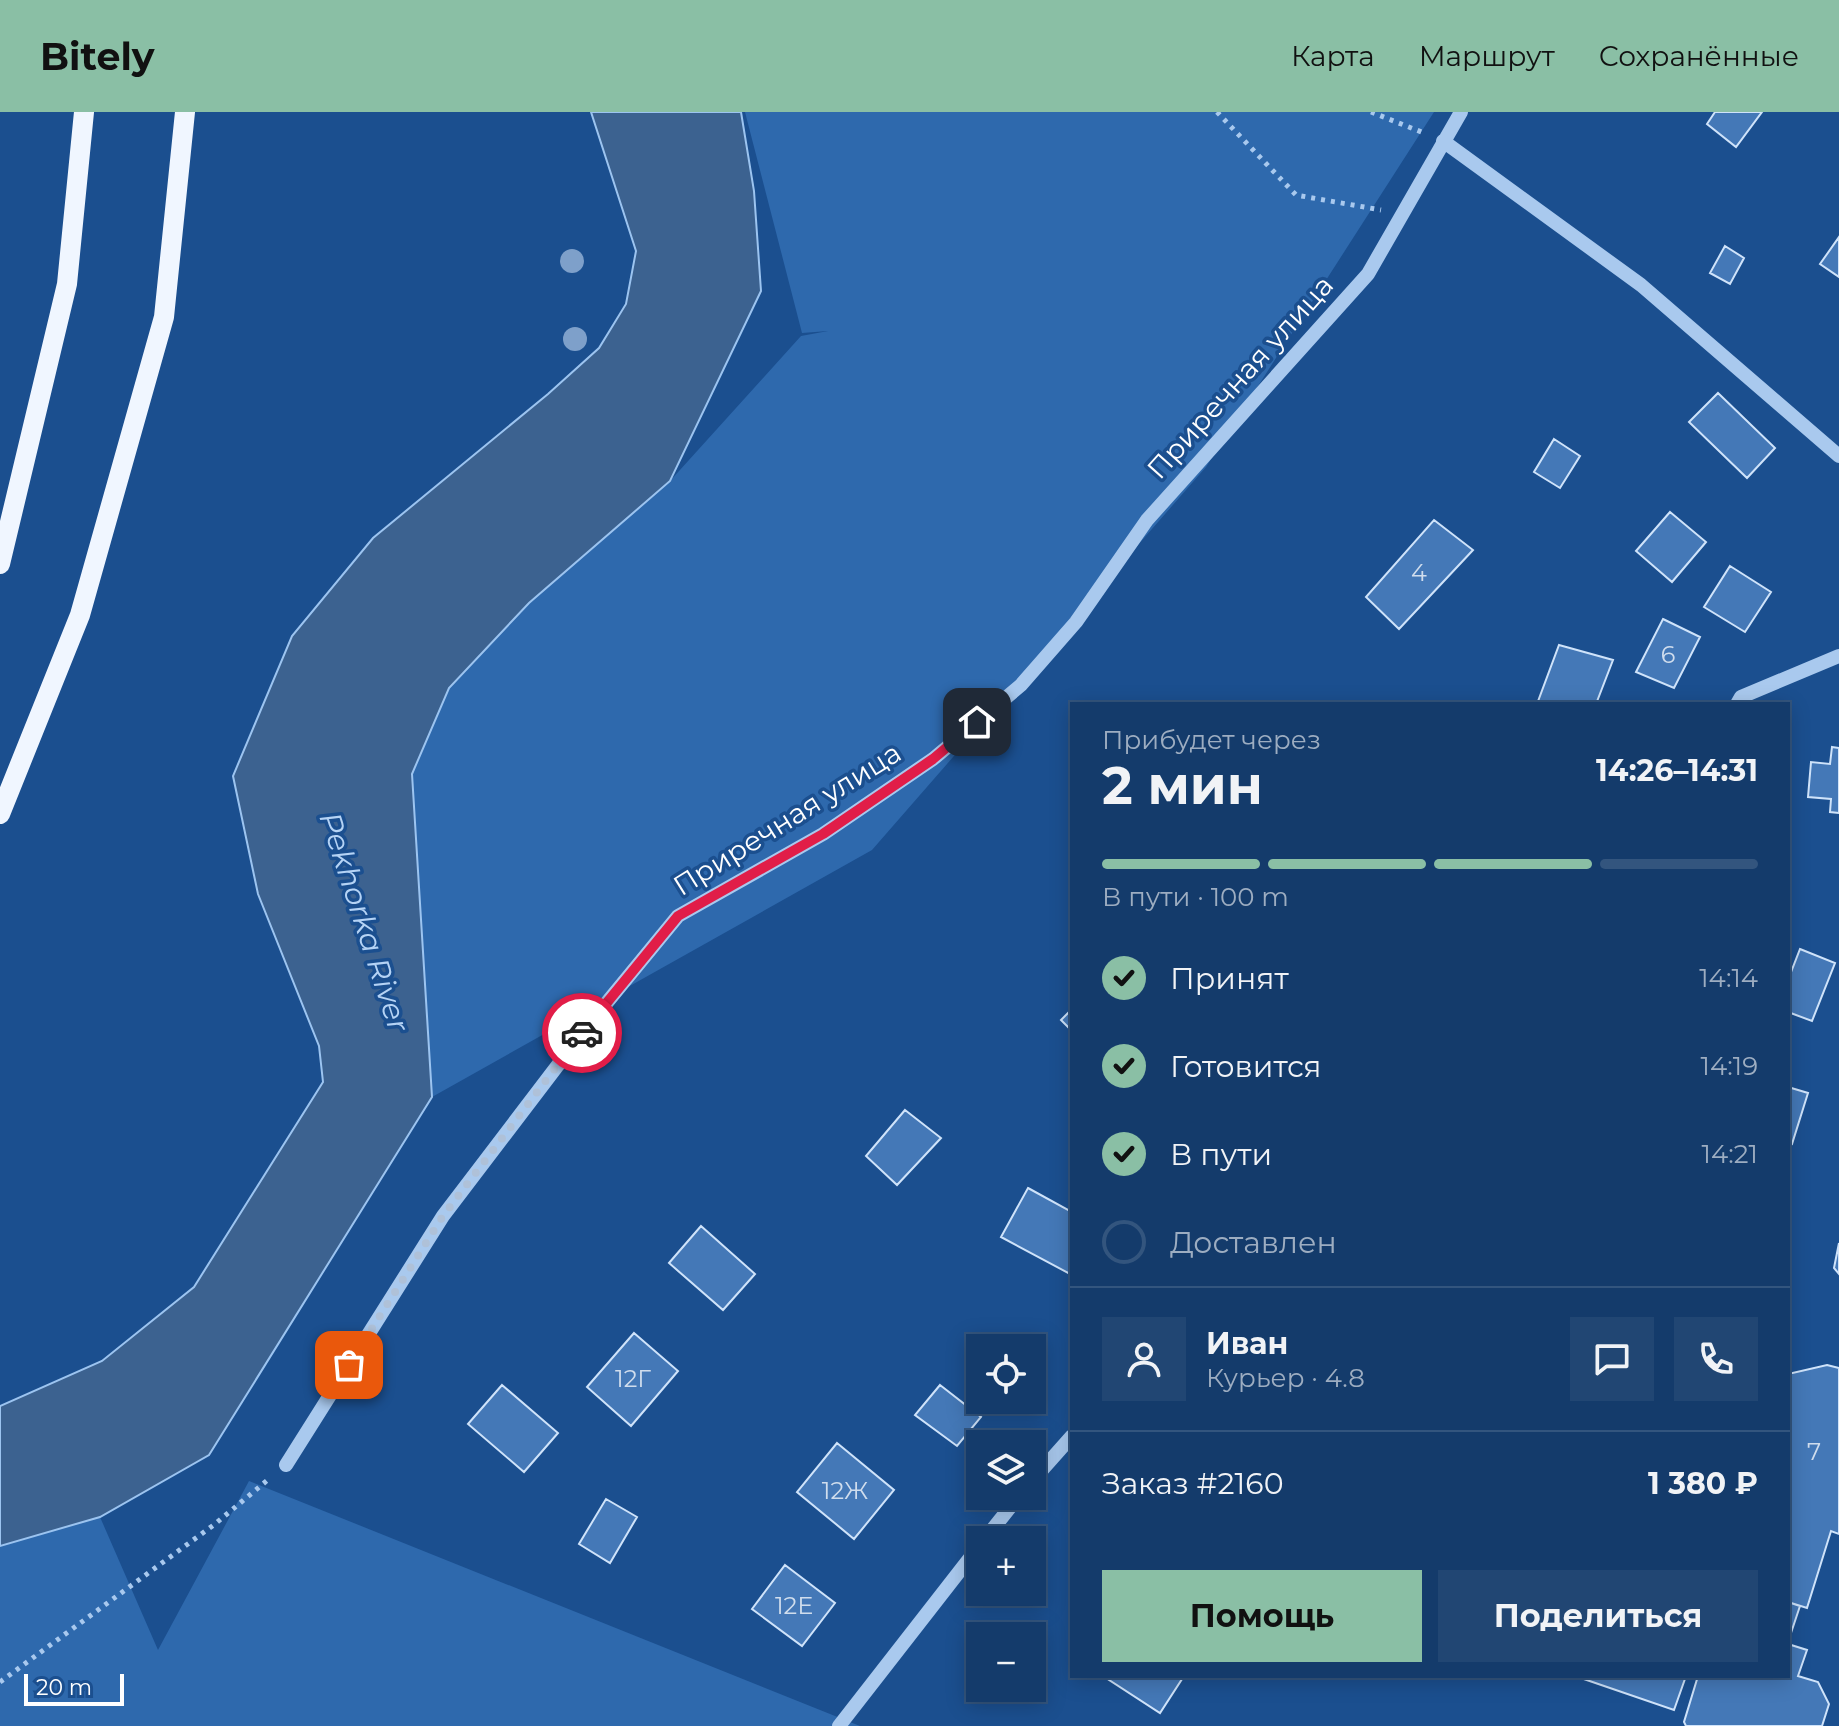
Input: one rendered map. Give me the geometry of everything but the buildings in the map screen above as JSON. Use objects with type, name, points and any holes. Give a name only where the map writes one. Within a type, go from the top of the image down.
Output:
[{"type":"main road","points":[[0,564],[67,284],[84,112]]},
{"type":"main road","points":[[0,814],[80,615],[164,317],[185,112]]},
{"type":"street","name":"Приречная улица","points":[[286,1465],[443,1216],[590,1023],[678,916],[823,834],[933,759],[1021,685],[1076,622],[1147,520],[1368,274],[1461,112]]},
{"type":"street","points":[[1443,141],[1641,285],[1839,456]]},
{"type":"street","points":[[1738,702],[1741,697],[1839,656]]},
{"type":"street","points":[[1046,1465],[1070,1438]]},
{"type":"street","points":[[995,1526],[1008,1510]]},
{"type":"street","points":[[839,1726],[966,1563]]},
{"type":"path","points":[[1217,112],[1296,195],[1402,213]]},
{"type":"path","points":[[1371,112],[1443,141]]},
{"type":"path","points":[[0,1682],[215,1524],[286,1465]]},
{"type":"shaded area","points":[[745,112],[1434,112],[1206,467],[872,850],[432,1097],[412,774],[449,688],[529,603],[670,481],[801,336],[828,331],[802,333]]},
{"type":"shaded area","points":[[249,1481],[860,1726],[0,1726],[0,1546],[100,1517],[158,1650]]},
{"type":"water","name":"Pekhorka River","points":[[591,112],[741,112],[754,191],[761,291],[670,481],[529,603],[449,688],[412,774],[432,1097],[209,1455],[100,1517],[0,1546],[0,1406],[102,1361],[194,1287],[323,1082],[319,1046],[258,894],[233,776],[292,636],[373,538],[599,348],[626,304],[636,251]]},
{"type":"way so far","points":[[349,1365],[443,1216],[582,1033]]},
{"type":"route","points":[[582,1033],[678,916],[823,834],[933,759],[977,722]]}]
